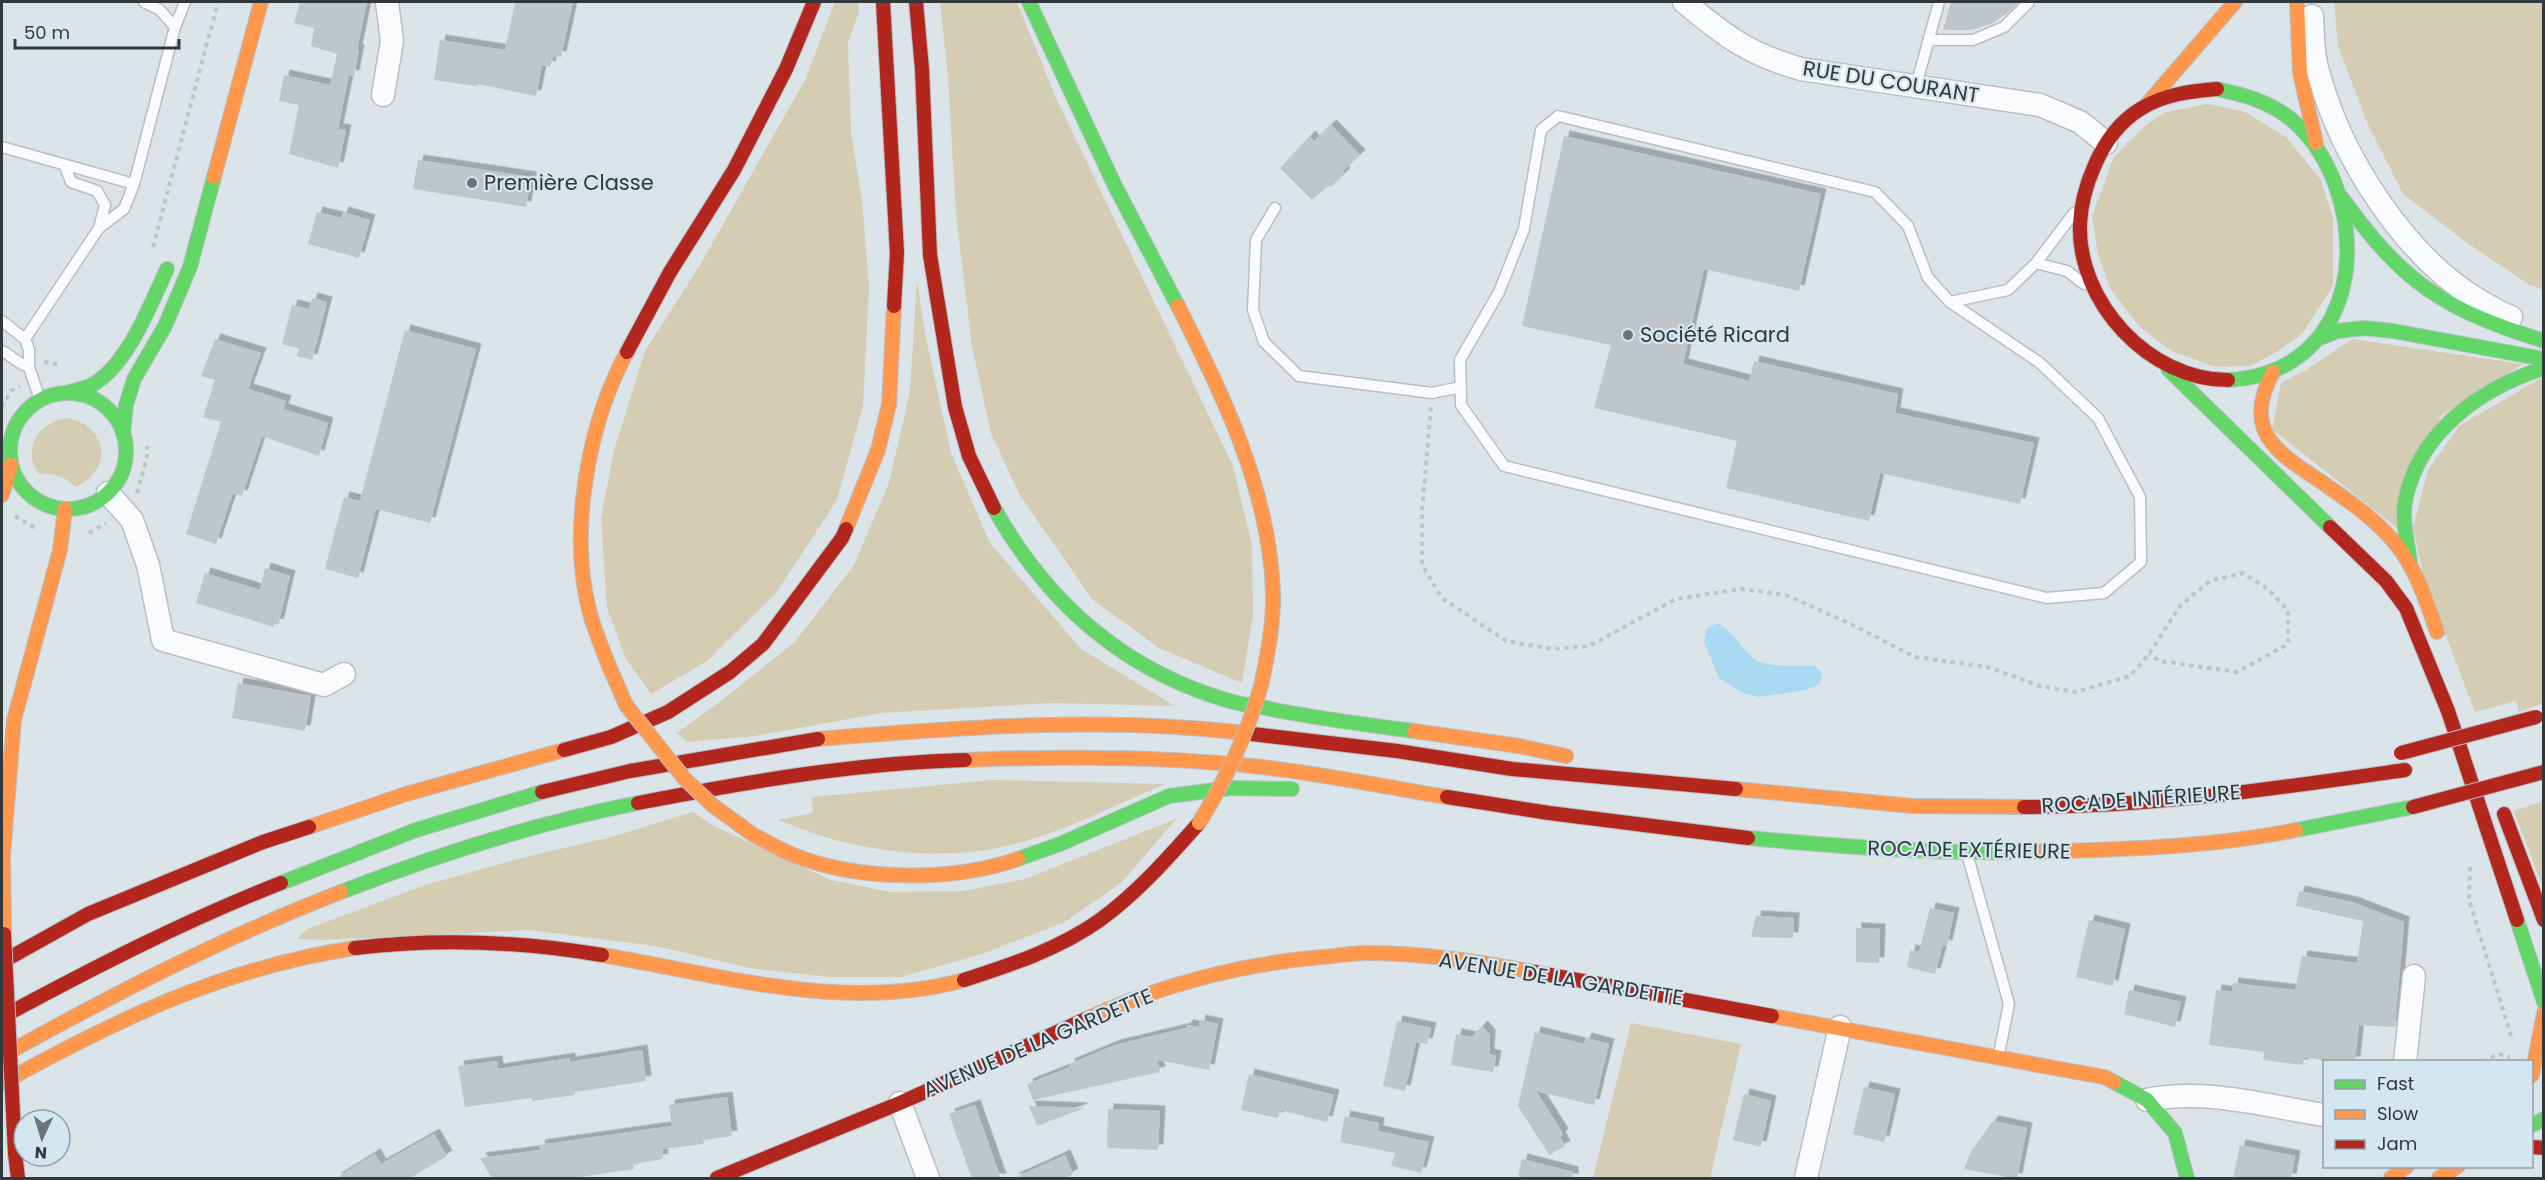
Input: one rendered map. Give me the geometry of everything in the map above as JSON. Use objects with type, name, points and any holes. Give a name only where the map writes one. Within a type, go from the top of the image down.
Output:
[{"type":"main road","points":[[11,465],[19,482],[31,496],[46,505],[65,509],[95,502],[108,493],[117,481],[124,465],[126,450],[123,434],[126,405],[134,379],[165,326],[190,267],[261,2]]},
{"type":"main road","points":[[814,2],[786,69],[734,170],[670,272],[620,365],[597,425],[585,489],[581,557],[589,610],[626,705],[684,778],[711,804],[752,834],[793,855],[857,872],[908,875],[951,873],[1000,865],[1060,844],[1169,796],[1194,792],[1231,788],[1391,788]]},
{"type":"main road","points":[[2,962],[106,906],[263,842],[406,794],[611,737],[668,712],[730,672],[763,644],[842,538],[878,450],[890,405],[897,253],[883,2]]},
{"type":"main road","points":[[916,2],[922,69],[930,255],[955,407],[969,456],[984,491],[1011,539],[1038,576],[1089,628],[1148,669],[1227,700],[1318,718],[1519,746],[1575,758]]},
{"type":"main road","points":[[2,1083],[145,1008],[225,978],[282,961],[388,945],[463,941],[541,945],[777,986],[869,992],[928,988],[988,973],[1045,952],[1105,916],[1152,876],[1199,823],[1229,775],[1252,720],[1271,635],[1273,590],[1268,545],[1256,488],[1237,433],[1194,340],[1114,183],[1029,2]]},
{"type":"main road","points":[[2235,2],[2146,106],[2123,123],[2106,143],[2091,167],[2080,206],[2084,258],[2094,291],[2114,322],[2138,346],[2163,364],[2386,581],[2406,608],[2448,711],[2544,1002]]},
{"type":"main road","points":[[2297,2],[2297,44],[2302,93],[2317,147],[2340,196],[2378,246],[2418,285],[2452,306],[2496,326],[2544,341]]},
{"type":"main road","points":[[2146,106],[2185,92],[2217,89],[2247,96],[2274,108],[2296,124],[2317,147]]},
{"type":"main road","points":[[2163,364],[2199,377],[2219,381],[2242,380],[2272,372],[2295,360],[2317,339],[2333,319],[2346,282],[2347,245],[2340,196]]},
{"type":"main road","points":[[2,495],[11,465],[12,435],[18,421],[40,400],[94,385],[113,368],[144,319],[172,254]]},
{"type":"main road","points":[[2317,339],[2338,331],[2364,328],[2393,331],[2544,359]]},
{"type":"main road","points":[[2442,645],[2410,561],[2405,529],[2405,499],[2414,469],[2439,433],[2469,406],[2502,383],[2544,368]]},
{"type":"main road","points":[[2272,372],[2262,391],[2260,404],[2261,417],[2268,437],[2284,456],[2361,510],[2388,534],[2410,561]]},
{"type":"main road","points":[[65,393],[84,396],[101,404],[114,417],[123,434]]},
{"type":"main road","points":[[20,1176],[15,1153],[4,934],[3,855],[14,720],[60,550],[65,509]]},
{"type":"main road","points":[[2341,780],[2391,756],[2540,716]]},
{"type":"main road","points":[[2450,758],[2477,751],[2470,719]]},
{"type":"main road","points":[[2,1017],[96,966],[242,898],[416,830],[546,791],[630,771],[818,739],[938,729],[1145,725],[1233,731],[1397,751],[1512,769],[1697,784]]},
{"type":"main road","points":[[2,1056],[116,993],[312,903],[428,860],[556,823],[732,785],[817,772],[937,761],[1060,756],[1206,761],[1263,767],[1391,788]]},
{"type":"main road","points":[[1597,763],[1697,784]]},
{"type":"main road","name":"ROCADE INTÉRIEURE","points":[[1697,784],[1792,796],[1912,806],[2085,807],[2241,793],[2410,768]]},
{"type":"main road","points":[[2489,772],[2544,920]]},
{"type":"main road","name":"ROCADE EXTÉRIEURE","points":[[1391,788],[1702,835],[1791,844],[1967,854],[2098,851],[2248,839],[2350,823],[2544,772]]},
{"type":"main road","points":[[2463,813],[2509,801]]},
{"type":"main road","points":[[2350,823],[2386,826]]},
{"type":"main road","name":"AVENUE DE LA GARDETTE","points":[[717,1179],[900,1103],[1124,1002],[1205,976],[1274,961],[1366,952],[1463,959],[2104,1077],[2146,1100],[2175,1133],[2187,1179]]},
{"type":"main road","points":[[2533,1071],[2544,1013]]},
{"type":"main road","points":[[2391,1179],[2406,1168]]},
{"type":"main road","points":[[2439,1179],[2456,1168]]},
{"type":"street","points":[[383,95],[392,41],[387,2]]},
{"type":"street","name":"RUE DU COURANT","points":[[1684,2],[1725,36],[1767,59],[1801,69],[2040,105],[2080,122],[2106,143]]},
{"type":"street","points":[[2311,2],[2313,42],[2318,74],[2330,108],[2357,163],[2399,230],[2436,269],[2465,292],[2501,314],[2544,327]]},
{"type":"street","points":[[108,493],[132,520],[148,565],[163,640],[324,685],[344,674]]},
{"type":"street","points":[[2405,1060],[2414,976]]},
{"type":"street","points":[[1806,1179],[1840,1028]]},
{"type":"street","points":[[2146,1100],[2170,1095],[2199,1094],[2323,1115]]},
{"type":"street","points":[[900,1103],[928,1179]]},
{"type":"lane","points":[[144,2],[160,10],[175,27]]},
{"type":"lane","points":[[99,228],[124,209],[134,184],[175,27],[185,2]]},
{"type":"lane","points":[[1916,86],[1939,2]]},
{"type":"lane","points":[[1929,40],[1973,40],[2004,27],[2029,2]]},
{"type":"lane","points":[[1558,116],[1875,192],[1908,226],[1928,278],[1950,303],[2040,363],[2098,418],[2104,428],[2140,497],[2141,562],[2104,593],[2047,598],[1504,466],[1461,405],[1460,360],[1498,292],[1524,229],[1541,130],[1558,116]]},
{"type":"lane","points":[[2,147],[134,184]]},
{"type":"lane","points":[[25,339],[99,228],[105,205],[102,196],[97,191],[71,182],[65,166]]},
{"type":"lane","points":[[1950,303],[2008,290],[2036,263],[2080,206]]},
{"type":"lane","points":[[1275,208],[1256,240],[1253,310],[1264,342],[1299,376],[1432,393],[1461,387]]},
{"type":"lane","points":[[2036,263],[2067,272],[2094,291]]},
{"type":"lane","points":[[2,321],[25,339],[29,350],[29,367],[40,400]]},
{"type":"lane","points":[[2,351],[14,357],[19,364],[29,367]]},
{"type":"lane","points":[[1967,854],[2009,1004],[1998,1057]]},
{"type":"path","points":[[151,255],[219,2]]},
{"type":"path","points":[[1432,393],[1422,510],[1422,564],[1442,598],[1506,641],[1552,649],[1589,646],[1676,599],[1741,589],[1786,596],[1853,625],[1915,657],[1988,667],[2040,686],[2076,692],[2130,676],[2149,654],[2180,606],[2210,581],[2243,573],[2268,589],[2288,610],[2288,644],[2237,672],[2160,661],[2149,654]]},
{"type":"path","points":[[2488,1060],[2498,1054],[2510,1057]]},
{"type":"shaded area","points":[[835,2],[858,2],[859,12],[848,42],[851,132],[862,200],[869,286],[863,406],[837,500],[776,593],[707,661],[651,694],[626,659],[607,608],[601,518],[614,450],[645,351],[700,265],[805,80]]},
{"type":"shaded area","points":[[940,2],[1017,2],[1056,98],[1233,466],[1252,545],[1253,616],[1242,683],[1159,648],[1092,599],[1019,494],[991,433],[972,346],[956,215],[948,76]]},
{"type":"shaded area","points":[[2334,2],[2543,2],[2543,290],[2528,284],[2466,242],[2403,194],[2368,125],[2338,46]]},
{"type":"shaded area","points":[[2208,104],[2245,112],[2286,137],[2321,180],[2333,218],[2333,286],[2302,334],[2275,353],[2250,366],[2216,367],[2171,351],[2140,327],[2111,290],[2098,255],[2092,216],[2114,157],[2147,124],[2166,112]]},
{"type":"shaded area","points":[[917,280],[925,334],[951,453],[990,543],[1081,649],[1175,706],[1051,703],[882,713],[755,736],[687,742],[677,733],[794,643],[854,565],[889,483],[910,391]]},
{"type":"shaded area","points":[[2352,339],[2523,364],[2441,416],[2397,528],[2272,429],[2281,383],[2306,370]]},
{"type":"shaded area","points":[[2543,377],[2543,703],[2519,712],[2516,701],[2475,712],[2424,578],[2413,528],[2428,470],[2459,426]]},
{"type":"shaded area","points":[[67,418],[91,430],[98,439],[101,449],[101,459],[96,470],[76,487],[59,476],[39,474],[32,455],[36,438],[41,431],[57,420]]},
{"type":"shaded area","points":[[991,780],[1165,784],[1083,820],[1020,843],[958,853],[898,852],[878,849],[831,839],[778,820],[813,813],[812,797]]},
{"type":"shaded area","points":[[2543,801],[2543,888],[2514,811]]},
{"type":"shaded area","points":[[693,812],[716,827],[831,880],[890,892],[963,891],[1025,879],[1176,819],[1122,882],[1065,922],[982,954],[901,977],[828,977],[750,968],[655,946],[529,930],[324,940],[297,939],[307,929],[425,885],[529,856],[608,838]]},
{"type":"shaded area","points":[[1631,1023],[1741,1044],[1710,1178],[1593,1178]]},
{"type":"water","points":[[1717,623],[1728,630],[1749,655],[1760,662],[1776,665],[1815,666],[1822,673],[1820,684],[1806,690],[1759,697],[1743,693],[1719,678],[1704,642],[1706,629]]},
{"type":"building","points":[[300,2],[367,2],[354,76],[349,75],[338,129],[346,130],[338,168],[289,154],[299,105],[279,101],[284,75],[330,85],[337,54],[311,46],[314,28],[294,23]]},
{"type":"building","points":[[515,2],[573,2],[561,57],[553,56],[550,67],[542,65],[536,96],[477,84],[477,86],[434,80],[440,40],[505,50]]},
{"type":"building","points":[[1951,2],[2019,2],[1991,24],[1971,30],[1943,30]]},
{"type":"building","points":[[1331,125],[1360,155],[1343,171],[1345,173],[1331,187],[1329,185],[1312,200],[1280,168],[1310,136],[1314,141]]},
{"type":"building","name":"Société Ricard","points":[[1564,136],[1821,194],[1799,291],[1704,269],[1683,364],[1749,381],[1754,361],[1898,394],[1895,413],[2034,443],[2020,504],[1880,473],[1869,521],[1726,488],[1737,441],[1594,408],[1611,345],[1522,326]]},
{"type":"building","name":"Première Classe","points":[[418,160],[531,177],[526,207],[413,189]]},
{"type":"building","points":[[317,212],[341,218],[343,212],[370,220],[359,258],[308,244]]},
{"type":"building","points":[[312,298],[327,302],[312,360],[297,356],[299,349],[282,344],[292,305],[309,309]]},
{"type":"building","points":[[405,330],[476,349],[430,523],[376,509],[358,578],[325,569],[344,497],[360,501]]},
{"type":"building","points":[[215,339],[261,353],[248,389],[286,401],[283,409],[328,423],[319,456],[262,436],[242,496],[233,493],[216,544],[186,534],[221,422],[203,417],[215,380],[201,376]]},
{"type":"building","points":[[265,568],[290,576],[278,625],[274,624],[274,627],[196,603],[205,573],[260,590]]},
{"type":"building","points":[[238,683],[311,696],[305,731],[232,718]]},
{"type":"building","points":[[2299,891],[2352,902],[2404,922],[2395,1027],[2359,1025],[2355,1060],[2323,1060],[2303,1057],[2303,1065],[2263,1060],[2264,1052],[2209,1045],[2216,990],[2232,992],[2233,983],[2295,990],[2302,956],[2357,963],[2363,921],[2296,906]]},
{"type":"building","points":[[1930,908],[1954,913],[1947,946],[1943,945],[1935,974],[1907,967],[1910,950],[1919,952]]},
{"type":"building","points":[[1756,916],[1794,918],[1793,938],[1751,937]]},
{"type":"building","points":[[2089,920],[2125,929],[2113,986],[2076,977]]},
{"type":"building","points":[[1856,928],[1880,929],[1879,963],[1856,962]]},
{"type":"building","points":[[2129,990],[2181,1002],[2175,1027],[2124,1014]]},
{"type":"building","points":[[1200,1020],[1218,1024],[1209,1070],[1157,1060],[1160,1072],[1033,1100],[1027,1084],[1070,1067],[1069,1064],[1115,1045],[1186,1028],[1187,1025],[1199,1027]]},
{"type":"building","points":[[1397,1021],[1431,1028],[1427,1044],[1416,1042],[1405,1091],[1383,1086]]},
{"type":"building","points":[[1482,1026],[1490,1035],[1489,1054],[1496,1056],[1493,1072],[1451,1065],[1456,1034],[1472,1037]]},
{"type":"building","points":[[1535,1032],[1584,1044],[1586,1038],[1609,1044],[1594,1105],[1536,1091],[1563,1134],[1560,1137],[1565,1146],[1549,1155],[1518,1106]]},
{"type":"building","points":[[642,1050],[646,1081],[575,1092],[575,1095],[465,1107],[458,1066],[497,1061],[498,1069],[570,1058],[570,1062]]},
{"type":"building","points":[[1249,1074],[1334,1095],[1327,1122],[1280,1110],[1278,1118],[1241,1110]]},
{"type":"building","points":[[1864,1087],[1895,1094],[1884,1142],[1853,1134]]},
{"type":"building","points":[[1744,1094],[1771,1101],[1761,1147],[1733,1140]]},
{"type":"building","points":[[727,1097],[732,1136],[703,1140],[704,1144],[662,1149],[663,1159],[633,1164],[634,1169],[567,1179],[492,1179],[480,1158],[540,1150],[539,1145],[672,1126],[669,1105]]},
{"type":"building","points":[[975,1105],[1001,1179],[972,1179],[949,1114]]},
{"type":"building","points":[[1029,1106],[1084,1108],[1037,1126]]},
{"type":"building","points":[[1108,1109],[1160,1111],[1158,1150],[1107,1148]]},
{"type":"building","points":[[1345,1116],[1379,1123],[1378,1131],[1429,1142],[1421,1173],[1391,1166],[1395,1153],[1340,1142]]},
{"type":"building","points":[[1993,1121],[2027,1128],[2017,1179],[1964,1169],[1971,1151]]},
{"type":"building","points":[[434,1134],[447,1156],[409,1179],[335,1179],[375,1154],[381,1164]]},
{"type":"building","points":[[2240,1145],[2295,1156],[2291,1179],[2233,1179]]},
{"type":"building","points":[[1065,1155],[1073,1174],[1064,1179],[1012,1179]]},
{"type":"building","points":[[1522,1159],[1573,1172],[1573,1179],[1527,1179],[1518,1176]]},
{"type":"traffic: fast","points":[[1029,2],[1115,186],[1178,306]]},
{"type":"traffic: fast","points":[[2217,89],[2275,108],[2300,127],[2314,144],[2331,173],[2338,193],[2345,226],[2347,258],[2342,289],[2332,317],[2315,342],[2292,361],[2263,374],[2228,380]]},
{"type":"traffic: fast","points":[[123,434],[126,405],[134,379],[165,326],[190,267],[214,177]]},
{"type":"traffic: fast","points":[[2342,198],[2364,228],[2386,252],[2428,290],[2479,317],[2544,341]]},
{"type":"traffic: fast","points":[[65,393],[92,385],[117,364],[137,333],[167,269]]},
{"type":"traffic: fast","points":[[2317,339],[2338,331],[2364,328],[2393,331],[2544,359]]},
{"type":"traffic: fast","points":[[2410,561],[2405,529],[2406,497],[2425,451],[2457,415],[2477,400],[2498,387],[2544,368]]},
{"type":"traffic: fast","points":[[2168,369],[2330,527]]},
{"type":"traffic: fast","points":[[68,393],[90,398],[109,410],[121,429],[126,451],[121,473],[109,492],[90,504],[68,509],[46,504],[27,492],[15,473],[10,451],[15,429],[27,410],[46,398],[68,393]]},
{"type":"traffic: fast","points":[[994,508],[1015,542],[1063,601],[1090,627],[1153,670],[1188,687],[1238,703],[1327,719],[1414,731]]},
{"type":"traffic: fast","points":[[1018,859],[1060,844],[1169,796],[1231,788],[1292,789]]},
{"type":"traffic: fast","points":[[281,883],[416,830],[542,792]]},
{"type":"traffic: fast","points":[[341,892],[487,841],[562,820],[638,803]]},
{"type":"traffic: fast","points":[[2296,830],[2413,807]]},
{"type":"traffic: fast","points":[[1748,838],[1919,851],[2021,852]]},
{"type":"traffic: fast","points":[[2517,920],[2544,1002]]},
{"type":"traffic: fast","points":[[2114,1082],[2147,1100],[2175,1133],[2187,1178]]},
{"type":"traffic: fast","points":[[2533,1124],[2544,1119]]},
{"type":"traffic: slow","points":[[214,177],[261,2]]},
{"type":"traffic: slow","points":[[2148,103],[2235,2]]},
{"type":"traffic: slow","points":[[2297,2],[2300,73],[2316,143]]},
{"type":"traffic: slow","points":[[846,529],[878,450],[889,405],[894,306]]},
{"type":"traffic: slow","points":[[1178,306],[1227,408],[1253,479],[1263,516],[1270,553],[1273,614],[1262,682]]},
{"type":"traffic: slow","points":[[609,666],[591,617],[583,579],[582,512],[586,478],[602,411],[613,380],[627,352]]},
{"type":"traffic: slow","points":[[2273,372],[2264,393],[2261,410],[2263,426],[2269,439],[2279,451],[2373,521],[2397,545],[2412,568],[2437,632]]},
{"type":"traffic: slow","points":[[2,495],[11,465]]},
{"type":"traffic: slow","points":[[4,934],[3,855],[14,720],[60,550],[65,509]]},
{"type":"traffic: slow","points":[[609,666],[626,705],[684,778],[711,804],[752,834]]},
{"type":"traffic: slow","points":[[1199,823],[1236,755],[1262,682]]},
{"type":"traffic: slow","points":[[818,739],[1035,725],[1144,726],[1252,734]]},
{"type":"traffic: slow","points":[[1414,731],[1519,746],[1566,756]]},
{"type":"traffic: slow","points":[[309,827],[406,794],[564,750]]},
{"type":"traffic: slow","points":[[965,760],[1114,758],[1225,763],[1308,773],[1447,797]]},
{"type":"traffic: slow","points":[[1736,789],[1912,806],[2024,807]]},
{"type":"traffic: slow","points":[[2021,852],[2125,849],[2194,844],[2296,830]]},
{"type":"traffic: slow","points":[[752,834],[777,848],[819,864],[876,874],[935,875],[964,872],[1018,859]]},
{"type":"traffic: slow","points":[[2,1056],[169,968],[254,928],[341,892]]},
{"type":"traffic: slow","points":[[2,1083],[130,1017],[172,999],[260,969],[355,948]]},
{"type":"traffic: slow","points":[[1086,1019],[1172,986],[1231,971],[1291,960],[1388,953],[1430,956],[1534,972]]},
{"type":"traffic: slow","points":[[602,955],[737,980],[829,992],[874,993],[919,989],[964,980]]},
{"type":"traffic: slow","points":[[2533,1070],[2544,1013]]},
{"type":"traffic: slow","points":[[1772,1016],[2104,1077],[2114,1082]]},
{"type":"traffic: slow","points":[[2391,1178],[2404,1168]]},
{"type":"traffic: slow","points":[[2439,1178],[2455,1168]]},
{"type":"traffic: jam","points":[[627,352],[670,272],[734,170],[786,69],[814,2]]},
{"type":"traffic: jam","points":[[883,2],[897,253],[894,306]]},
{"type":"traffic: jam","points":[[916,2],[922,69],[930,255],[955,407],[969,456],[994,508]]},
{"type":"traffic: jam","points":[[2217,89],[2188,92],[2160,99],[2134,113],[2120,126],[2103,149],[2091,174],[2086,187],[2080,224],[2082,253],[2091,281],[2105,308],[2123,331],[2146,351],[2171,367],[2199,376],[2228,380]]},
{"type":"traffic: jam","points":[[2330,527],[2386,581],[2406,608],[2448,711],[2517,920]]},
{"type":"traffic: jam","points":[[564,750],[611,737],[668,712],[730,672],[763,644],[842,538],[846,529]]},
{"type":"traffic: jam","points":[[2401,753],[2536,717]]},
{"type":"traffic: jam","points":[[1252,734],[1397,751],[1512,769],[1736,789]]},
{"type":"traffic: jam","points":[[542,792],[630,771],[818,739]]},
{"type":"traffic: jam","points":[[638,803],[842,769],[965,760]]},
{"type":"traffic: jam","points":[[2024,807],[2168,800],[2263,790],[2405,770]]},
{"type":"traffic: jam","points":[[2413,807],[2544,772]]},
{"type":"traffic: jam","points":[[1447,797],[1549,813],[1748,838]]},
{"type":"traffic: jam","points":[[2504,814],[2544,920]]},
{"type":"traffic: jam","points":[[964,980],[1051,948],[1100,920],[1139,887],[1199,823]]},
{"type":"traffic: jam","points":[[2,962],[88,914],[263,842],[309,827]]},
{"type":"traffic: jam","points":[[2,1017],[139,946],[281,883]]},
{"type":"traffic: jam","points":[[4,934],[13,1108]]},
{"type":"traffic: jam","points":[[355,948],[417,943],[479,942],[602,955]]},
{"type":"traffic: jam","points":[[1534,972],[1772,1016]]},
{"type":"traffic: jam","points":[[717,1178],[900,1103],[1086,1019]]},
{"type":"traffic: jam","points":[[2533,1147],[2544,1148]]},
{"type":"traffic: jam","points":[[17,1168],[18,1178]]},
{"type":"place","name":"Première Classe","points":[[472,183]]},
{"type":"place","name":"Société Ricard","points":[[1628,335]]}]
